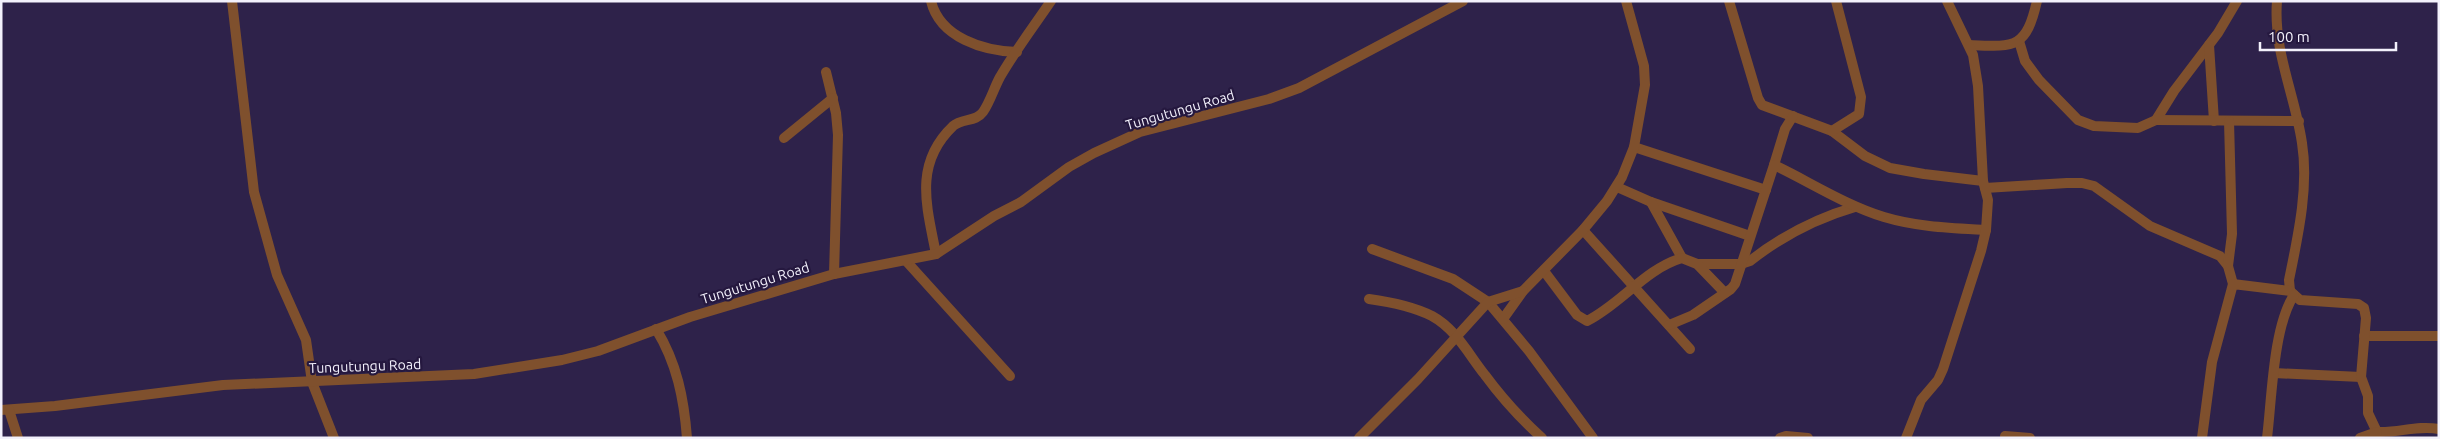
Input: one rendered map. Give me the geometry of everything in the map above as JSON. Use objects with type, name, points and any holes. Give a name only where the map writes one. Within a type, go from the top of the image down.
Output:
[{"type":"street","points":[[232,1],[254,192],[278,275],[306,340],[312,382],[334,438]]},
{"type":"street","points":[[931,1],[941,20],[959,37],[981,48],[1017,52]]},
{"type":"street","points":[[936,254],[926,192],[929,162],[940,140],[954,125],[959,121],[980,116],[1000,77],[1051,1]]},
{"type":"street","name":"Tungutungu Road","points":[[5,410],[55,406],[203,386],[474,374],[562,360],[598,351],[690,317],[834,274],[907,262],[936,254],[987,220],[1021,202],[1069,167],[1094,153],[1140,132],[1270,99],[1300,88],[1463,1]]},
{"type":"street","points":[[1502,319],[1523,291],[1583,230],[1617,187],[1634,147],[1645,86],[1644,66],[1626,1]]},
{"type":"street","points":[[1729,1],[1758,98],[1762,105],[1769,109],[1832,131],[1865,156],[1890,168],[1984,185],[2082,183],[2094,186],[2150,226],[2220,256],[2228,266]]},
{"type":"street","points":[[1832,131],[1859,114],[1861,97],[1836,1]]},
{"type":"street","points":[[1906,438],[1920,400],[1938,380],[1943,369],[1986,230],[1988,200],[1984,185],[1978,86],[1973,55],[1960,32],[1947,1]]},
{"type":"street","points":[[1969,45],[2005,45],[2026,36],[2032,22],[2037,1]]},
{"type":"street","points":[[2156,120],[2174,91],[2209,45],[2237,1]]},
{"type":"street","points":[[2267,438],[2274,373],[2285,310],[2292,293],[2304,180],[2299,121],[2284,70],[2278,32],[2277,1]]},
{"type":"street","points":[[2018,41],[2025,61],[2039,80],[2078,120],[2094,126],[2143,127],[2156,120],[2299,121]]},
{"type":"street","points":[[2209,45],[2214,121]]},
{"type":"street","points":[[826,72],[833,98],[838,135],[834,274]]},
{"type":"street","points":[[784,138],[833,98]]},
{"type":"street","points":[[1669,325],[1693,315],[1735,284],[1785,128],[1793,116]]},
{"type":"street","points":[[2202,438],[2212,362],[2233,284],[2228,266],[2232,234],[2228,121]]},
{"type":"street","points":[[1634,147],[1766,190]]},
{"type":"street","points":[[1774,165],[1856,206],[1885,217],[1926,227],[1986,230]]},
{"type":"street","points":[[1617,187],[1651,202],[1750,236]]},
{"type":"street","points":[[1651,202],[1682,258],[1697,264],[1741,264],[1750,261],[1803,227],[1825,216],[1856,206]]},
{"type":"street","points":[[1583,230],[1690,349]]},
{"type":"street","points":[[1372,249],[1453,279],[1488,302],[1593,438]]},
{"type":"street","points":[[1544,271],[1577,315],[1587,320],[1633,286],[1666,265],[1682,258]]},
{"type":"street","points":[[907,262],[1010,376]]},
{"type":"street","points":[[1697,264],[1725,293]]},
{"type":"street","points":[[2233,284],[2292,293],[2300,300],[2358,304],[2364,308],[2366,318],[2361,377],[2368,396],[2368,413],[2377,432]]},
{"type":"street","points":[[1359,438],[1488,302],[1523,291]]},
{"type":"street","points":[[1369,299],[1398,303],[1418,310],[1433,317],[1457,336],[1504,400],[1542,438]]},
{"type":"street","points":[[656,329],[673,362],[680,384],[687,438]]},
{"type":"street","points":[[2364,336],[2439,336]]},
{"type":"street","points":[[2274,373],[2361,377]]},
{"type":"street","points":[[5,410],[18,438]]},
{"type":"street","points":[[2360,438],[2377,432],[2392,432],[2422,426],[2439,429]]},
{"type":"street","points":[[1780,438],[1786,436],[1808,438]]},
{"type":"street","points":[[2005,436],[2030,438]]}]
